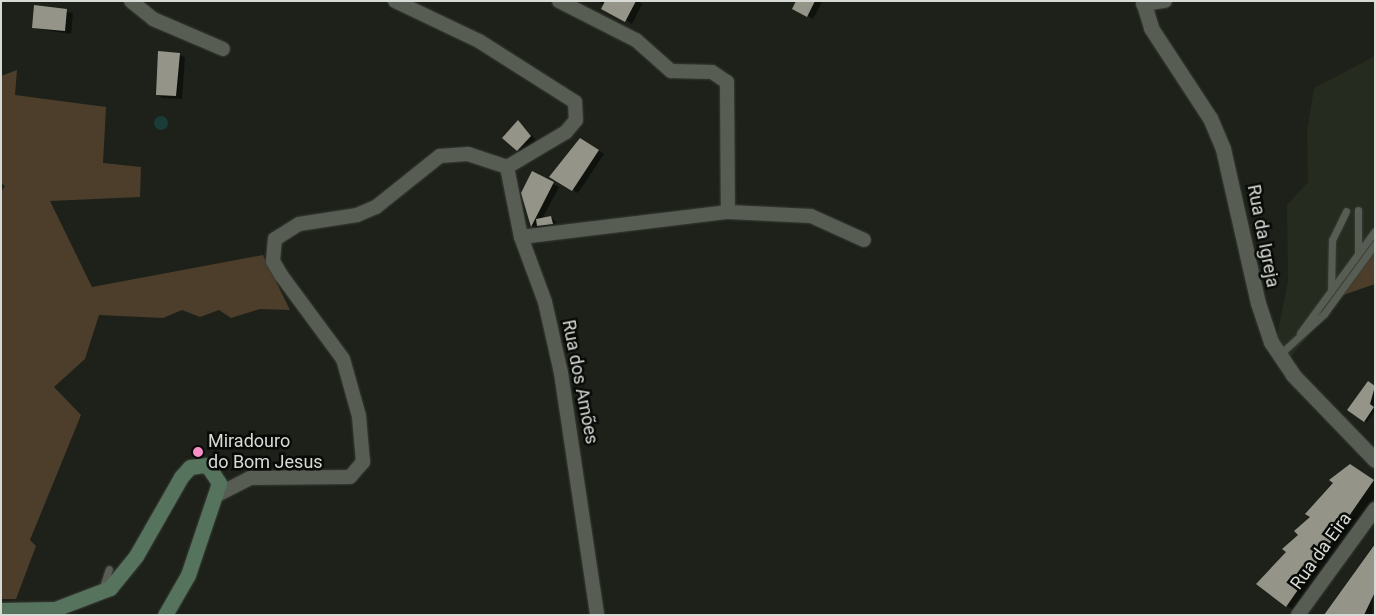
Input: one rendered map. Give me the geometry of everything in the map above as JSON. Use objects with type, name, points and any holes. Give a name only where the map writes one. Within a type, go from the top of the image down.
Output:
[{"type":"main road","points":[[1,610],[55,609],[110,588],[136,556],[190,467],[200,463],[213,469],[219,483],[188,575],[165,615]]},
{"type":"street","points":[[130,1],[154,19],[223,49]]},
{"type":"street","points":[[215,496],[250,478],[350,477],[363,462],[357,407],[343,359],[281,276],[273,261],[275,239],[299,224],[357,216],[376,207],[440,156],[468,154],[507,167],[566,132],[576,120],[576,102],[479,41],[395,1]]},
{"type":"street","points":[[559,1],[636,40],[671,71],[712,72],[727,82],[728,212]]},
{"type":"street","points":[[1143,2],[1165,1]]},
{"type":"street","name":"Rua da Igreja","points":[[1143,2],[1151,28],[1210,118],[1223,149],[1258,304],[1279,355],[1375,460]]},
{"type":"street","name":"Rua dos Amões","points":[[507,167],[521,237],[544,302],[561,373],[597,612]]},
{"type":"street","points":[[521,237],[728,212],[811,216],[864,240]]},
{"type":"street","name":"Rua da Eira","points":[[1298,615],[1375,509]]},
{"type":"lane","points":[[1358,210],[1358,253]]},
{"type":"lane","points":[[1331,291],[1332,240],[1346,211]]},
{"type":"lane","points":[[1294,342],[1375,231]]},
{"type":"lane","points":[[1279,355],[1324,314],[1375,244]]},
{"type":"lane","points":[[101,592],[109,569]]},
{"type":"shaded area","points":[[1375,56],[1375,284],[1343,295],[1290,358],[1277,336],[1288,281],[1287,205],[1308,182],[1307,132],[1314,88]]},
{"type":"shaded area","points":[[17,70],[15,95],[106,107],[103,163],[141,167],[140,197],[50,201],[92,287],[263,255],[290,310],[260,309],[231,318],[219,310],[200,317],[182,310],[163,318],[99,315],[85,359],[54,387],[81,415],[30,540],[36,546],[16,599],[1,599],[1,192],[5,186],[1,183],[1,76]]},
{"type":"shaded area","points":[[1375,250],[1375,284],[1343,295]]},
{"type":"water","points":[[161,116],[166,118],[168,123],[166,128],[161,130],[156,128],[154,123],[156,118]]},
{"type":"building","points":[[605,1],[636,1],[625,22],[601,9]]},
{"type":"building","points":[[796,1],[815,1],[807,17],[792,9]]},
{"type":"building","points":[[34,5],[67,9],[65,31],[32,28]]},
{"type":"building","points":[[158,51],[180,53],[176,96],[156,95]]},
{"type":"building","points":[[518,120],[531,136],[517,151],[502,138]]},
{"type":"building","points":[[580,138],[599,150],[572,191],[549,177]]},
{"type":"building","points":[[532,171],[554,182],[531,227],[521,193]]},
{"type":"building","points":[[551,216],[553,224],[537,226],[536,219]]},
{"type":"building","points":[[1368,381],[1375,386],[1370,404],[1374,407],[1364,422],[1347,410]]},
{"type":"building","points":[[1350,464],[1374,480],[1286,607],[1256,584],[1286,552],[1282,549],[1298,535],[1294,531],[1310,517],[1305,514],[1333,483],[1329,480]]},
{"type":"building","points":[[1375,544],[1375,592],[1364,615],[1324,615]]},
{"type":"place","name":"Miradouro do Bom Jesus","points":[[198,452]]}]
